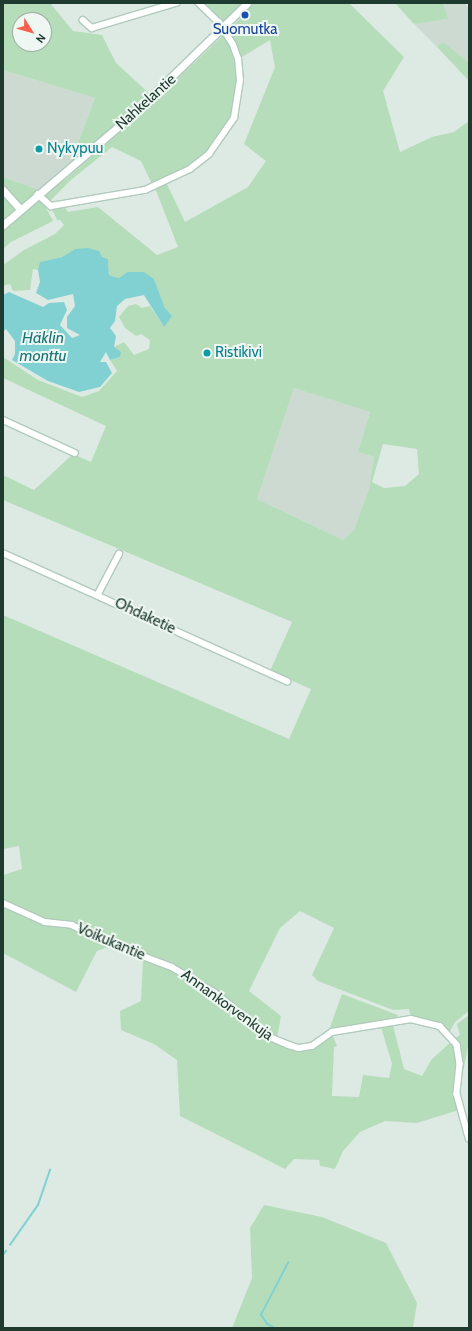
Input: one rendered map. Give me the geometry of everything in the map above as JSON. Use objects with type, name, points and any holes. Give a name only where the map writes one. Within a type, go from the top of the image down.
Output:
[{"type":"main road","name":"Nahkelantie","points":[[3,225],[20,209],[134,114],[223,29],[247,3]]},
{"type":"main road","points":[[3,190],[20,209]]},
{"type":"street","points":[[83,20],[92,28],[176,3]]},
{"type":"street","points":[[38,194],[51,206],[146,190],[190,168],[209,154],[234,118],[240,81],[238,59],[223,29],[198,3]]},
{"type":"street","points":[[3,420],[76,453]]},
{"type":"street","name":"Ohdaketie","points":[[3,553],[98,594],[287,681]]},
{"type":"street","points":[[98,594],[119,554]]},
{"type":"street","name":"Voikukantie","points":[[3,903],[45,922],[72,925],[110,944],[151,959]]},
{"type":"street","name":"Annankorvenkuja","points":[[151,959],[172,966],[196,979],[270,1037],[299,1048],[312,1046],[332,1032],[411,1019],[440,1026],[458,1045],[460,1064],[457,1094],[469,1138]]},
{"type":"shaded area","points":[[443,3],[465,3],[469,10],[469,63],[443,43],[437,47],[414,24],[447,19]]},
{"type":"shaded area","points":[[3,70],[95,98],[70,164],[39,190],[3,177]]},
{"type":"shaded area","points":[[294,388],[370,412],[358,452],[374,457],[369,489],[354,530],[343,540],[257,499]]},
{"type":"green space","points":[[3,3],[50,3],[73,31],[102,35],[116,63],[151,95],[70,164],[95,98],[3,70]]},
{"type":"green space","points":[[205,3],[243,3],[225,23]]},
{"type":"green space","points":[[252,3],[349,3],[404,57],[383,91],[400,152],[432,137],[454,132],[469,121],[469,1011],[455,1022],[449,1033],[411,1017],[409,1009],[393,1010],[318,981],[312,975],[334,928],[300,911],[280,928],[249,991],[281,1016],[277,1039],[197,978],[173,966],[112,943],[73,923],[45,921],[3,901],[3,875],[22,869],[19,846],[3,849],[3,615],[289,739],[311,689],[270,671],[292,622],[3,500],[3,475],[34,490],[73,454],[91,462],[106,426],[3,378],[3,357],[38,380],[82,397],[99,391],[117,371],[110,360],[120,357],[114,347],[124,342],[134,355],[149,349],[150,340],[141,334],[136,336],[125,328],[119,317],[128,306],[136,304],[142,308],[150,306],[164,327],[165,308],[154,279],[127,272],[119,278],[109,275],[108,259],[75,249],[62,257],[41,262],[38,270],[33,269],[30,290],[13,291],[10,284],[3,286],[3,265],[24,250],[55,234],[64,225],[60,220],[57,220],[52,209],[63,205],[68,212],[98,207],[157,255],[178,247],[155,188],[166,182],[185,222],[248,187],[266,161],[244,144],[275,67],[270,40],[237,60],[237,84],[230,118],[206,152],[182,169],[152,184],[141,161],[112,147],[71,180],[45,206],[53,221],[11,242],[3,249],[3,177],[39,190],[66,179],[148,107],[240,19]],"holes":[[[294,388],[370,412],[358,452],[374,457],[369,489],[354,530],[343,540],[257,499]],[[383,444],[417,449],[419,474],[405,486],[384,488],[372,482]]]},
{"type":"green space","points":[[395,3],[443,3],[448,19],[414,24]]},
{"type":"green space","points":[[443,42],[469,63],[469,81],[437,47]]},
{"type":"green space","points":[[3,904],[44,924],[72,926],[111,946],[97,951],[76,992],[3,953]]},
{"type":"green space","points":[[143,958],[172,968],[214,994],[255,1029],[278,1043],[299,1050],[333,1036],[337,1046],[334,1047],[332,1096],[359,1097],[363,1075],[389,1078],[392,1064],[381,1027],[393,1025],[404,1069],[422,1076],[432,1059],[452,1041],[456,1046],[458,1064],[459,1110],[417,1123],[385,1121],[360,1132],[343,1151],[335,1169],[320,1166],[319,1160],[294,1159],[285,1169],[180,1116],[177,1060],[154,1044],[121,1030],[120,1011],[141,1001]]},
{"type":"green space","points":[[342,994],[398,1015],[395,1021],[333,1030],[330,1027]]},
{"type":"green space","points":[[469,1015],[469,1042],[461,1082],[462,1064],[454,1039],[460,1035],[457,1024]]},
{"type":"green space","points":[[264,1205],[322,1217],[386,1243],[417,1303],[413,1328],[232,1328],[252,1278],[250,1228]]},
{"type":"water","name":"Häklin monttu","points":[[88,248],[99,251],[102,257],[108,259],[109,275],[119,278],[127,272],[144,272],[154,279],[165,308],[172,316],[164,327],[144,295],[125,299],[117,306],[115,321],[110,328],[116,336],[114,347],[121,352],[120,357],[110,360],[106,352],[100,362],[106,362],[112,373],[100,387],[79,392],[48,381],[12,360],[15,354],[15,341],[6,329],[3,332],[3,295],[9,292],[43,307],[49,303],[64,302],[67,310],[60,325],[72,338],[80,335],[67,328],[67,317],[75,306],[73,294],[48,300],[36,293],[40,282],[38,270],[40,262],[62,257],[75,249]]},
{"type":"waterway","points":[[10,1245],[38,1205],[50,1170]]},
{"type":"waterway","points":[[3,1255],[6,1251]]},
{"type":"waterway","points":[[274,1328],[267,1324],[261,1315],[288,1263]]},
{"type":"place","name":"Suomutka","points":[[245,15]]},
{"type":"place","name":"Nykypuu","points":[[39,149]]},
{"type":"place","name":"Ristikivi","points":[[207,353]]}]
